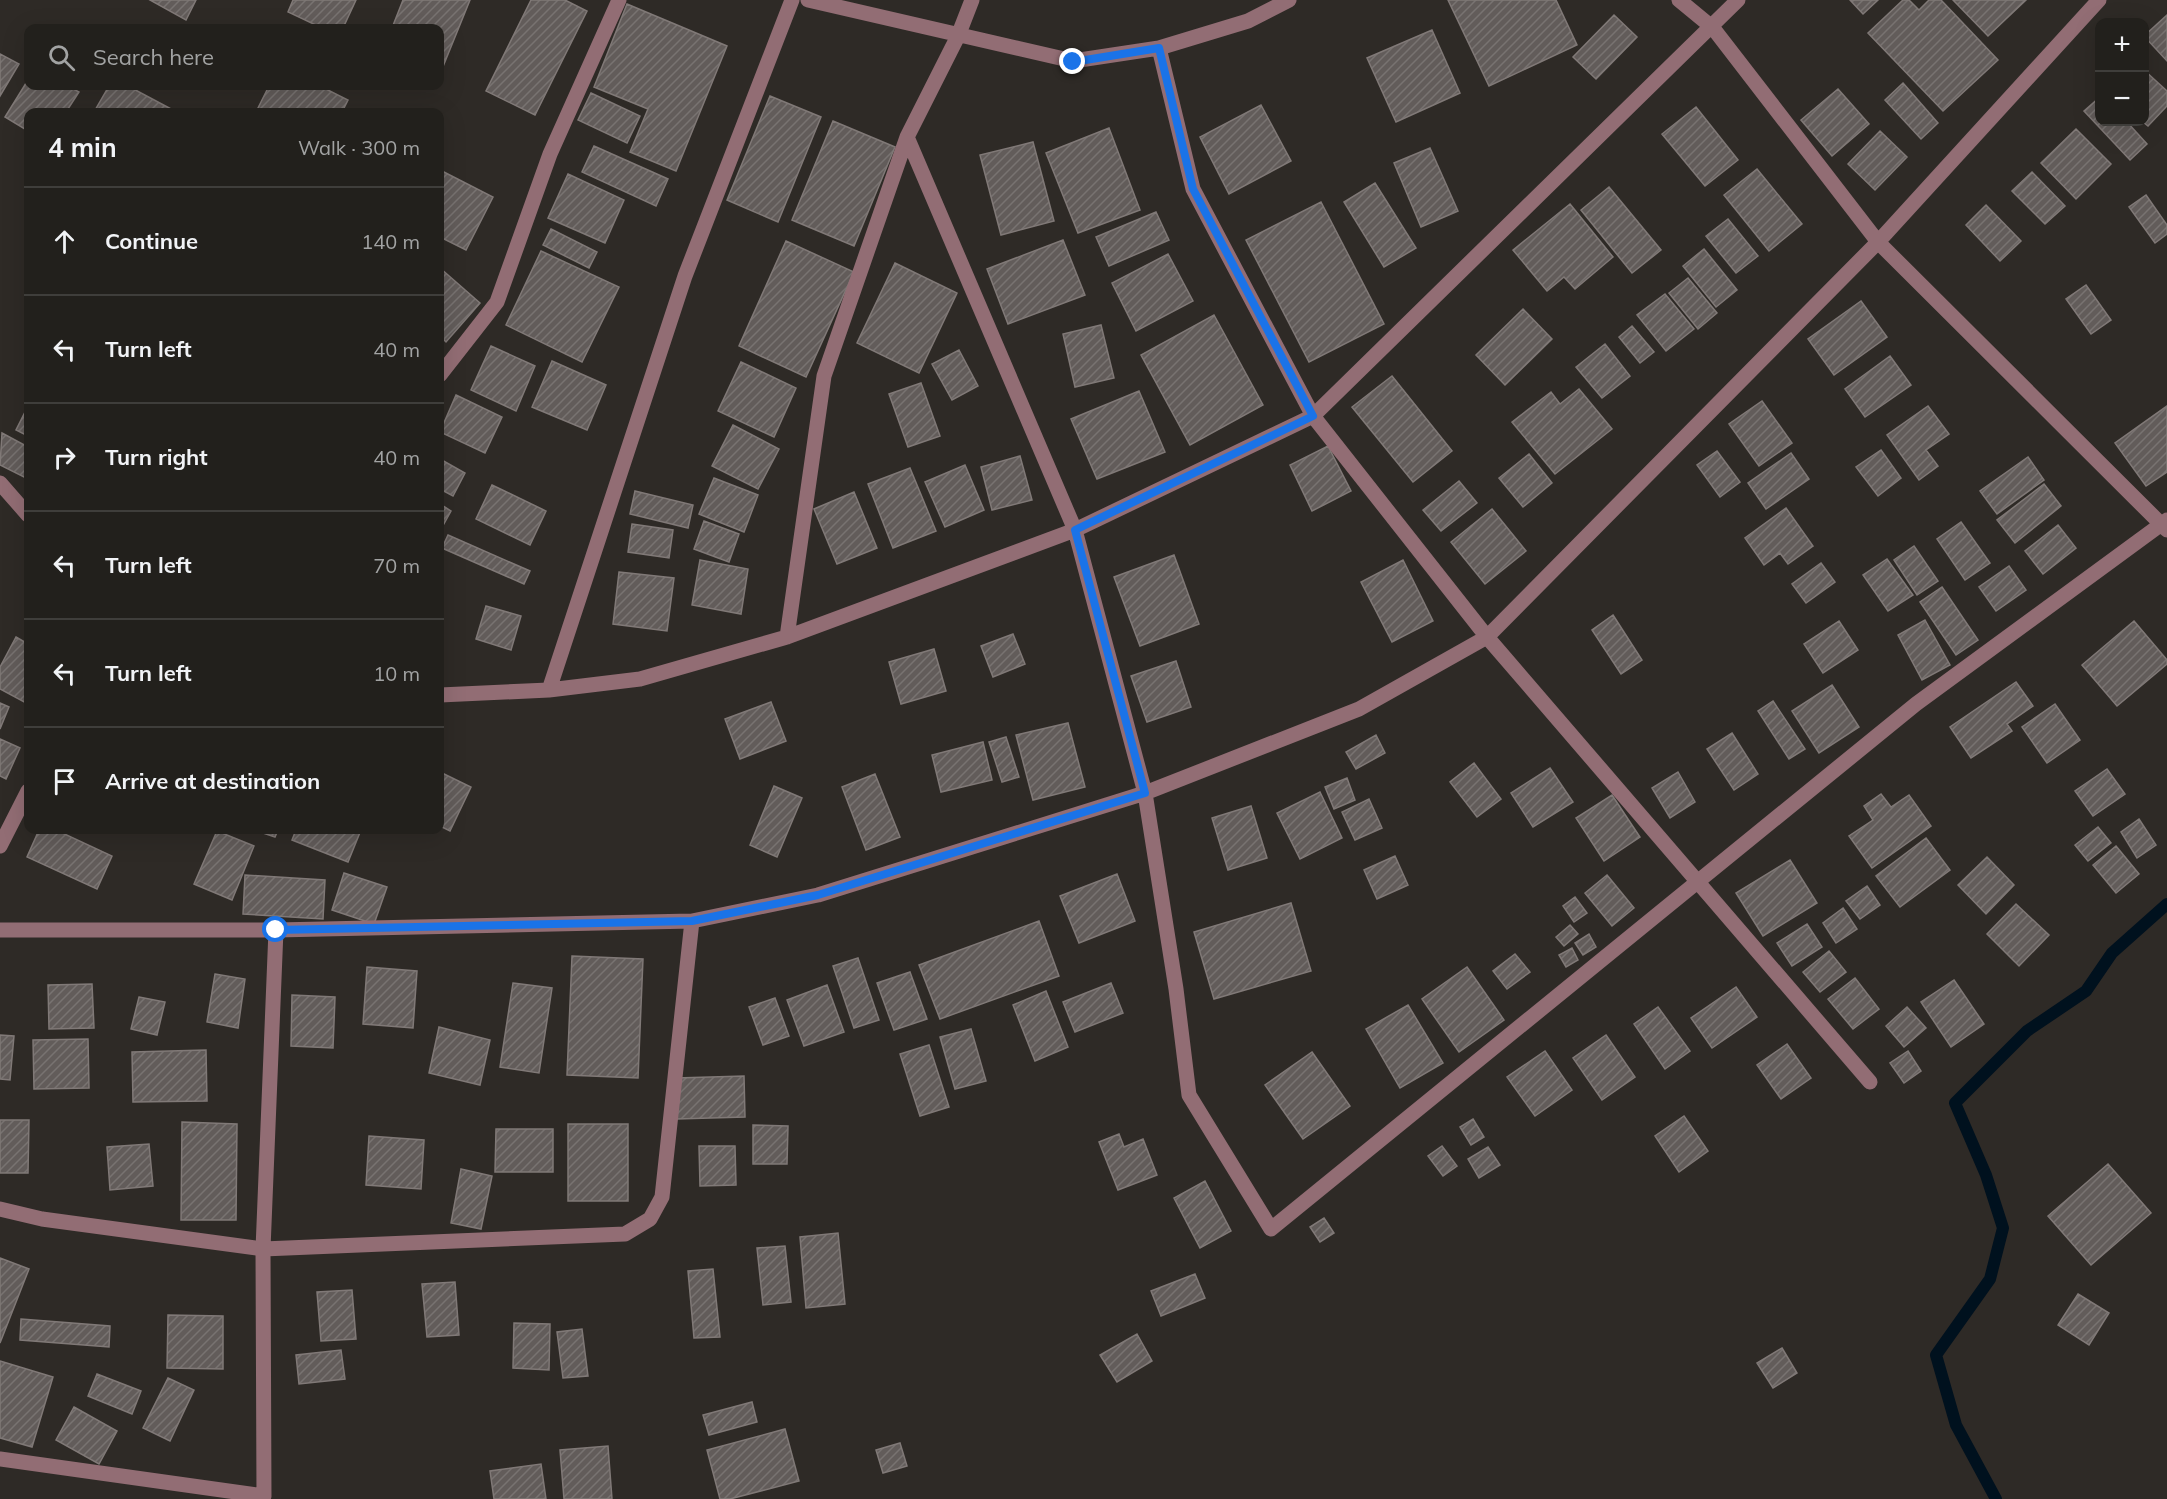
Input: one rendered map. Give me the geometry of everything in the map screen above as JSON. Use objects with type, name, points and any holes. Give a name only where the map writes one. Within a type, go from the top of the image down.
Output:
[{"type":"street","points":[[444,370],[497,302],[550,154],[619,0]]},
{"type":"street","points":[[549,690],[685,276],[792,0]]},
{"type":"street","points":[[808,0],[1073,62],[1159,48],[1248,21],[1289,0]]},
{"type":"street","points":[[787,637],[824,376],[907,137],[958,36],[972,0]]},
{"type":"street","points":[[907,137],[1075,530],[1145,793],[1190,1095],[1271,1229],[1916,704],[2165,525],[1878,242],[1713,28],[1679,0]]},
{"type":"street","points":[[444,695],[549,690],[639,679],[787,637],[1075,530],[1313,416],[1713,28],[1738,0]]},
{"type":"street","points":[[0,930],[276,930],[692,921],[818,895],[1145,793],[1359,710],[1488,637],[1878,242],[2099,0]]},
{"type":"street","points":[[1159,48],[1193,189],[1313,416],[1488,637],[1870,1082]]},
{"type":"street","points":[[0,483],[24,510]]},
{"type":"street","points":[[0,846],[24,799]]},
{"type":"street","points":[[0,1209],[42,1219],[262,1249],[625,1234],[650,1219],[662,1197],[692,921]]},
{"type":"street","points":[[0,1459],[264,1496],[262,1249],[276,930]]},
{"type":"building","points":[[150,0],[196,0],[186,20]]},
{"type":"building","points":[[293,0],[356,0],[345,24],[314,24],[288,12]]},
{"type":"building","points":[[403,0],[470,0],[444,64],[444,24],[394,24]]},
{"type":"building","points":[[531,0],[565,0],[587,11],[535,115],[486,91]]},
{"type":"building","points":[[1448,0],[1556,0],[1577,45],[1489,86]]},
{"type":"building","points":[[1850,0],[1878,0],[1863,14]]},
{"type":"building","points":[[1903,0],[1909,0],[1919,10],[1929,0],[1941,0],[1998,60],[1943,111],[1868,33]]},
{"type":"building","points":[[1953,0],[2026,0],[1988,36]]},
{"type":"building","points":[[627,4],[727,46],[676,171],[630,152],[648,109],[594,87]]},
{"type":"building","points":[[1614,15],[1637,37],[1596,79],[1573,57]]},
{"type":"building","points":[[2167,15],[2167,61],[2149,41],[2149,31]]},
{"type":"building","points":[[1432,30],[1460,93],[1396,122],[1367,58]]},
{"type":"building","points":[[0,54],[19,64],[0,96]]},
{"type":"building","points":[[2149,75],[2167,91],[2167,106],[2149,125]]},
{"type":"building","points":[[1903,83],[1938,123],[1921,139],[1885,100]]},
{"type":"building","points":[[24,86],[24,90],[75,90],[79,92],[69,108],[24,108],[24,129],[5,117]]},
{"type":"building","points":[[1838,89],[1869,124],[1832,156],[1801,120]]},
{"type":"building","points":[[107,90],[136,90],[169,108],[96,108]]},
{"type":"building","points":[[267,90],[328,90],[348,100],[344,108],[258,108]]},
{"type":"building","points":[[591,93],[640,116],[627,143],[578,120]]},
{"type":"building","points":[[770,96],[821,117],[778,222],[727,200]]},
{"type":"building","points":[[2095,101],[2095,123],[2084,111]]},
{"type":"building","points":[[1261,105],[1291,161],[1229,194],[1200,137]]},
{"type":"building","points":[[1696,107],[1738,160],[1705,186],[1662,134]]},
{"type":"building","points":[[833,121],[895,147],[854,246],[792,220]]},
{"type":"building","points":[[2098,126],[2131,126],[2147,144],[2130,160]]},
{"type":"building","points":[[1109,128],[1140,210],[1078,233],[1046,153]]},
{"type":"building","points":[[2076,129],[2111,164],[2076,199],[2041,163]]},
{"type":"building","points":[[1880,131],[1907,157],[1875,190],[1848,164]]},
{"type":"building","points":[[1033,142],[1054,221],[1001,235],[980,155]]},
{"type":"building","points":[[594,146],[668,179],[656,206],[582,172]]},
{"type":"building","points":[[1430,148],[1458,211],[1421,227],[1394,163]]},
{"type":"building","points":[[1757,169],[1802,224],[1769,251],[1724,195]]},
{"type":"building","points":[[444,172],[493,197],[466,250],[444,239]]},
{"type":"building","points":[[2032,172],[2065,206],[2045,224],[2012,191]]},
{"type":"building","points":[[568,174],[624,200],[605,243],[548,218]]},
{"type":"building","points":[[1375,183],[1416,248],[1384,267],[1344,202]]},
{"type":"building","points":[[1609,187],[1661,250],[1632,273],[1581,210]]},
{"type":"building","points":[[2146,195],[2167,225],[2167,234],[2155,243],[2129,207]]},
{"type":"building","points":[[1321,202],[1384,324],[1309,362],[1246,240]]},
{"type":"building","points":[[1570,204],[1613,257],[1575,289],[1564,277],[1547,291],[1513,250]]},
{"type":"building","points":[[1986,205],[2021,241],[2000,261],[1966,225]]},
{"type":"building","points":[[1156,212],[1169,240],[1109,266],[1096,237]]},
{"type":"building","points":[[1728,219],[1758,256],[1736,273],[1706,236]]},
{"type":"building","points":[[551,229],[597,252],[589,268],[543,245]]},
{"type":"building","points":[[1063,240],[1085,295],[1008,324],[987,269]]},
{"type":"building","points":[[786,241],[854,272],[806,377],[739,346]]},
{"type":"building","points":[[1704,249],[1737,290],[1716,307],[1683,266]]},
{"type":"building","points":[[541,251],[619,287],[582,362],[506,325]]},
{"type":"building","points":[[1168,254],[1193,301],[1136,331],[1112,283]]},
{"type":"building","points":[[895,263],[957,293],[919,373],[857,343]]},
{"type":"building","points":[[444,272],[480,303],[446,342],[444,340]]},
{"type":"building","points":[[1688,278],[1717,313],[1698,329],[1669,293]]},
{"type":"building","points":[[2086,285],[2111,320],[2091,334],[2066,299]]},
{"type":"building","points":[[1665,294],[1694,329],[1666,351],[1637,315]]},
{"type":"building","points":[[1861,301],[1887,337],[1834,375],[1808,339]]},
{"type":"building","points":[[1523,309],[1552,339],[1505,385],[1476,355]]},
{"type":"building","points":[[1214,315],[1263,405],[1190,445],[1141,355]]},
{"type":"building","points":[[1101,325],[1114,378],[1075,387],[1063,334]]},
{"type":"building","points":[[1632,326],[1654,352],[1640,363],[1619,337]]},
{"type":"building","points":[[1605,344],[1630,376],[1602,398],[1576,367]]},
{"type":"building","points":[[491,346],[535,366],[516,411],[471,390]]},
{"type":"building","points":[[959,350],[978,386],[952,400],[932,364]]},
{"type":"building","points":[[1890,356],[1911,385],[1865,417],[1845,389]]},
{"type":"building","points":[[552,361],[606,385],[587,430],[532,407]]},
{"type":"building","points":[[741,362],[796,388],[774,437],[718,411]]},
{"type":"building","points":[[1392,376],[1452,451],[1413,482],[1352,407]]},
{"type":"building","points":[[921,383],[940,436],[908,447],[889,394]]},
{"type":"building","points":[[1579,389],[1612,429],[1555,474],[1512,422],[1551,392],[1560,404]]},
{"type":"building","points":[[1139,391],[1165,452],[1097,479],[1071,419]]},
{"type":"building","points":[[456,395],[502,417],[485,453],[444,434],[444,423]]},
{"type":"building","points":[[1762,401],[1792,443],[1759,466],[1729,424]]},
{"type":"building","points":[[1928,406],[1949,434],[1926,450],[1938,466],[1919,480],[1887,435]]},
{"type":"building","points":[[2167,406],[2167,472],[2146,486],[2115,443]]},
{"type":"building","points":[[24,414],[24,434],[16,430]]},
{"type":"building","points":[[733,425],[779,449],[758,489],[712,466]]},
{"type":"building","points":[[2,433],[24,445],[24,477],[0,465]]},
{"type":"building","points":[[1328,446],[1351,491],[1312,511],[1290,465]]},
{"type":"building","points":[[1881,450],[1901,478],[1878,496],[1856,467]]},
{"type":"building","points":[[1717,451],[1740,482],[1720,497],[1697,465]]},
{"type":"building","points":[[1791,453],[1809,479],[1766,509],[1748,483]]},
{"type":"building","points":[[1529,454],[1552,483],[1523,507],[1499,478]]},
{"type":"building","points":[[1020,456],[1032,500],[992,510],[981,467]]},
{"type":"building","points":[[2028,457],[2044,480],[1997,514],[1980,491]]},
{"type":"building","points":[[444,461],[465,473],[453,496],[444,491]]},
{"type":"building","points":[[965,465],[984,510],[945,527],[925,482]]},
{"type":"building","points":[[910,468],[936,531],[893,548],[868,484]]},
{"type":"building","points":[[714,478],[758,495],[744,532],[699,514]]},
{"type":"building","points":[[1459,481],[1477,503],[1441,531],[1423,510]]},
{"type":"building","points":[[2044,484],[2061,506],[2015,543],[1997,520]]},
{"type":"building","points":[[492,485],[546,511],[530,545],[476,519]]},
{"type":"building","points":[[635,491],[693,505],[688,528],[630,514]]},
{"type":"building","points":[[854,492],[877,548],[837,564],[814,509]]},
{"type":"building","points":[[444,507],[451,511],[444,524]]},
{"type":"building","points":[[1786,508],[1813,546],[1788,564],[1780,553],[1764,565],[1745,538]]},
{"type":"building","points":[[1492,509],[1526,551],[1485,584],[1451,542]]},
{"type":"building","points":[[704,521],[739,534],[729,562],[694,549]]},
{"type":"building","points":[[1961,522],[1990,563],[1965,580],[1937,539]]},
{"type":"building","points":[[632,524],[673,530],[669,558],[628,552]]},
{"type":"building","points":[[2058,525],[2076,548],[2043,574],[2025,551]]},
{"type":"building","points":[[448,535],[530,571],[524,584],[444,549]]},
{"type":"building","points":[[1914,546],[1938,581],[1917,595],[1894,560]]},
{"type":"building","points":[[1174,555],[1199,624],[1140,646],[1114,577]]},
{"type":"building","points":[[1887,559],[1913,595],[1888,611],[1863,575]]},
{"type":"building","points":[[700,560],[748,569],[741,614],[692,605]]},
{"type":"building","points":[[1403,560],[1433,621],[1392,642],[1361,582]]},
{"type":"building","points":[[1821,563],[1835,582],[1806,603],[1792,584]]},
{"type":"building","points":[[2009,566],[2026,590],[1996,611],[1979,587]]},
{"type":"building","points":[[619,572],[674,578],[667,631],[613,624]]},
{"type":"building","points":[[1942,587],[1978,640],[1956,655],[1920,602]]},
{"type":"building","points":[[486,606],[521,616],[511,650],[476,639]]},
{"type":"building","points":[[1613,615],[1642,660],[1621,674],[1592,630]]},
{"type":"building","points":[[1925,620],[1950,665],[1922,680],[1898,635]]},
{"type":"building","points":[[1839,621],[1858,650],[1823,673],[1804,644]]},
{"type":"building","points":[[2134,621],[2167,660],[2167,664],[2117,706],[2082,665]]},
{"type":"building","points":[[1013,634],[1025,664],[993,677],[981,646]]},
{"type":"building","points":[[16,637],[24,642],[24,702],[0,689],[0,667]]},
{"type":"building","points":[[934,649],[946,691],[901,704],[889,662]]},
{"type":"building","points":[[1176,661],[1191,707],[1147,722],[1131,676]]},
{"type":"building","points":[[2016,682],[2033,706],[2007,724],[2012,731],[1971,758],[1950,727]]},
{"type":"building","points":[[1832,685],[1859,727],[1819,753],[1792,711]]},
{"type":"building","points":[[1773,701],[1805,749],[1789,759],[1758,711]]},
{"type":"building","points":[[771,702],[786,741],[740,759],[725,719]]},
{"type":"building","points":[[0,703],[9,707],[0,729]]},
{"type":"building","points":[[2055,704],[2080,740],[2047,763],[2022,727]]},
{"type":"building","points":[[1068,723],[1085,787],[1033,800],[1016,735]]},
{"type":"building","points":[[1732,733],[1758,774],[1734,790],[1707,749]]},
{"type":"building","points":[[1376,735],[1385,753],[1356,769],[1346,752]]},
{"type":"building","points":[[1006,737],[1019,777],[1002,782],[989,742]]},
{"type":"building","points":[[0,739],[20,748],[6,779],[0,776]]},
{"type":"building","points":[[983,742],[992,780],[941,792],[932,755]]},
{"type":"building","points":[[1474,763],[1501,799],[1477,817],[1450,782]]},
{"type":"building","points":[[1550,768],[1573,802],[1533,827],[1511,793]]},
{"type":"building","points":[[2107,769],[2125,794],[2093,816],[2075,791]]},
{"type":"building","points":[[1678,772],[1695,802],[1670,818],[1652,788]]},
{"type":"building","points":[[444,774],[471,787],[450,831],[444,828]]},
{"type":"building","points":[[875,774],[900,837],[866,850],[842,787]]},
{"type":"building","points":[[1347,778],[1355,800],[1334,809],[1325,787]]},
{"type":"building","points":[[774,786],[802,798],[777,857],[750,845]]},
{"type":"building","points":[[1320,792],[1342,838],[1300,859],[1277,813]]},
{"type":"building","points":[[1881,794],[1891,807],[1909,795],[1931,826],[1872,868],[1849,836],[1873,820],[1864,806]]},
{"type":"building","points":[[1612,795],[1640,837],[1604,861],[1576,818]]},
{"type":"building","points":[[1369,799],[1382,828],[1355,840],[1342,812]]},
{"type":"building","points":[[1251,806],[1267,858],[1228,870],[1212,818]]},
{"type":"building","points":[[2139,819],[2156,845],[2137,858],[2121,832]]},
{"type":"building","points":[[2098,827],[2111,843],[2088,861],[2075,845]]},
{"type":"building","points":[[37,834],[65,834],[112,856],[97,889],[27,857]]},
{"type":"building","points":[[216,834],[224,834],[254,846],[232,900],[194,884]]},
{"type":"building","points":[[294,834],[359,834],[348,862],[292,840]]},
{"type":"building","points":[[1926,838],[1950,870],[1900,907],[1876,876]]},
{"type":"building","points":[[2116,846],[2139,874],[2116,893],[2093,865]]},
{"type":"building","points":[[1395,856],[1408,885],[1377,899],[1364,870]]},
{"type":"building","points":[[1987,857],[2014,885],[1986,914],[1958,885]]},
{"type":"building","points":[[1790,860],[1817,903],[1763,936],[1736,893]]},
{"type":"building","points":[[344,873],[387,887],[374,924],[332,910]]},
{"type":"building","points":[[1117,874],[1135,921],[1079,943],[1060,896]]},
{"type":"building","points":[[245,875],[325,880],[323,919],[243,914]]},
{"type":"building","points":[[1607,875],[1634,908],[1612,926],[1585,893]]},
{"type":"building","points":[[1867,886],[1880,905],[1860,919],[1846,901]]},
{"type":"building","points":[[1575,897],[1587,913],[1574,922],[1563,906]]},
{"type":"building","points":[[1291,903],[1311,971],[1214,999],[1194,932]]},
{"type":"building","points":[[2016,904],[2049,935],[2019,966],[1987,934]]},
{"type":"building","points":[[1843,908],[1857,929],[1836,943],[1823,923]]},
{"type":"building","points":[[1039,921],[1059,976],[940,1019],[919,965]]},
{"type":"building","points":[[1807,924],[1822,947],[1792,966],[1777,943]]},
{"type":"building","points":[[1570,925],[1578,934],[1564,946],[1556,937]]},
{"type":"building","points":[[1589,934],[1596,947],[1583,955],[1575,943]]},
{"type":"building","points":[[1572,948],[1578,960],[1566,967],[1559,955]]},
{"type":"building","points":[[1829,951],[1846,972],[1820,992],[1803,972]]},
{"type":"building","points":[[1515,954],[1530,972],[1507,989],[1493,971]]},
{"type":"building","points":[[572,956],[643,959],[638,1078],[567,1075]]},
{"type":"building","points":[[858,958],[879,1020],[854,1028],[833,966]]},
{"type":"building","points":[[367,967],[417,971],[413,1028],[363,1024]]},
{"type":"building","points":[[1467,967],[1504,1020],[1459,1052],[1422,999]]},
{"type":"building","points":[[910,972],[927,1019],[894,1030],[877,983]]},
{"type":"building","points":[[215,974],[245,979],[238,1028],[207,1022]]},
{"type":"building","points":[[1855,978],[1879,1009],[1853,1029],[1828,999]]},
{"type":"building","points":[[1954,980],[1984,1024],[1951,1047],[1921,1002]]},
{"type":"building","points":[[513,983],[552,988],[539,1073],[500,1067]]},
{"type":"building","points":[[1111,983],[1123,1013],[1075,1032],[1063,1002]]},
{"type":"building","points":[[92,984],[94,1028],[49,1029],[48,985]]},
{"type":"building","points":[[827,985],[844,1032],[804,1046],[787,1000]]},
{"type":"building","points":[[1736,987],[1757,1017],[1712,1048],[1691,1018]]},
{"type":"building","points":[[1046,991],[1068,1047],[1035,1061],[1013,1005]]},
{"type":"building","points":[[292,995],[335,997],[333,1048],[291,1046]]},
{"type":"building","points":[[139,997],[165,1002],[157,1035],[131,1029]]},
{"type":"building","points":[[775,998],[789,1036],[763,1045],[749,1007]]},
{"type":"building","points":[[1408,1005],[1443,1063],[1400,1088],[1366,1029]]},
{"type":"building","points":[[1658,1007],[1690,1051],[1665,1069],[1634,1024]]},
{"type":"building","points":[[1907,1007],[1926,1028],[1904,1047],[1886,1026]]},
{"type":"building","points":[[439,1027],[490,1040],[480,1085],[429,1073]]},
{"type":"building","points":[[971,1029],[986,1081],[955,1089],[940,1037]]},
{"type":"building","points":[[0,1035],[14,1036],[10,1080],[0,1079]]},
{"type":"building","points":[[1606,1035],[1635,1077],[1602,1100],[1573,1058]]},
{"type":"building","points":[[88,1039],[89,1088],[34,1089],[33,1040]]},
{"type":"building","points":[[1787,1044],[1811,1078],[1781,1099],[1757,1065]]},
{"type":"building","points":[[929,1045],[949,1107],[920,1116],[900,1054]]},
{"type":"building","points":[[206,1050],[207,1101],[133,1102],[132,1052]]},
{"type":"building","points":[[1545,1051],[1572,1090],[1535,1116],[1507,1077]]},
{"type":"building","points":[[1908,1051],[1921,1071],[1904,1083],[1890,1063]]},
{"type":"building","points":[[1312,1052],[1350,1106],[1303,1139],[1265,1085]]},
{"type":"building","points":[[744,1076],[745,1117],[677,1119],[676,1078]]},
{"type":"building","points":[[1684,1116],[1708,1151],[1679,1172],[1655,1136]]},
{"type":"building","points":[[1473,1119],[1484,1137],[1471,1145],[1460,1127]]},
{"type":"building","points":[[0,1120],[29,1120],[28,1173],[0,1173]]},
{"type":"building","points":[[182,1122],[237,1124],[236,1220],[181,1220]]},
{"type":"building","points":[[568,1124],[628,1124],[628,1201],[568,1201]]},
{"type":"building","points":[[753,1125],[788,1126],[787,1164],[753,1164]]},
{"type":"building","points":[[496,1129],[553,1129],[553,1172],[495,1172]]},
{"type":"building","points":[[1119,1134],[1124,1147],[1143,1139],[1157,1175],[1118,1190],[1099,1142]]},
{"type":"building","points":[[369,1136],[424,1140],[421,1189],[366,1185]]},
{"type":"building","points":[[149,1144],[153,1186],[110,1190],[107,1147]]},
{"type":"building","points":[[699,1146],[735,1146],[736,1185],[700,1186]]},
{"type":"building","points":[[1442,1146],[1457,1166],[1443,1176],[1428,1156]]},
{"type":"building","points":[[1488,1147],[1500,1165],[1479,1178],[1468,1159]]},
{"type":"building","points":[[2108,1164],[2151,1213],[2091,1265],[2048,1216]]},
{"type":"building","points":[[461,1169],[492,1176],[481,1229],[451,1223]]},
{"type":"building","points":[[1205,1181],[1231,1231],[1200,1248],[1174,1198]]},
{"type":"building","points":[[1324,1218],[1334,1233],[1320,1242],[1310,1227]]},
{"type":"building","points":[[838,1233],[845,1304],[806,1308],[800,1237]]},
{"type":"building","points":[[785,1246],[791,1302],[763,1305],[757,1248]]},
{"type":"building","points":[[0,1258],[29,1269],[0,1343]]},
{"type":"building","points":[[713,1269],[720,1337],[694,1338],[688,1271]]},
{"type":"building","points":[[1195,1274],[1205,1298],[1161,1316],[1151,1291]]},
{"type":"building","points":[[455,1282],[459,1335],[427,1337],[422,1284]]},
{"type":"building","points":[[352,1290],[356,1339],[321,1341],[317,1292]]},
{"type":"building","points":[[2078,1294],[2109,1313],[2089,1345],[2058,1325]]},
{"type":"building","points":[[168,1315],[223,1316],[223,1369],[167,1368]]},
{"type":"building","points":[[21,1319],[110,1326],[109,1347],[20,1340]]},
{"type":"building","points":[[514,1323],[550,1324],[549,1370],[513,1368]]},
{"type":"building","points":[[582,1329],[588,1376],[563,1378],[557,1332]]},
{"type":"building","points":[[1137,1334],[1152,1361],[1117,1382],[1100,1355]]},
{"type":"building","points":[[1782,1348],[1797,1373],[1773,1388],[1757,1363]]},
{"type":"building","points":[[341,1350],[345,1379],[299,1384],[296,1355]]},
{"type":"building","points":[[0,1361],[53,1377],[32,1447],[0,1438]]},
{"type":"building","points":[[97,1374],[141,1391],[132,1414],[88,1396]]},
{"type":"building","points":[[168,1378],[194,1390],[170,1441],[143,1428]]},
{"type":"building","points":[[752,1402],[757,1422],[709,1435],[703,1415]]},
{"type":"building","points":[[74,1407],[117,1431],[99,1464],[56,1440]]},
{"type":"building","points":[[785,1429],[799,1481],[730,1499],[720,1499],[707,1450]]},
{"type":"building","points":[[900,1443],[907,1466],[883,1473],[876,1450]]},
{"type":"building","points":[[608,1446],[612,1499],[564,1499],[560,1450]]},
{"type":"building","points":[[541,1464],[546,1499],[494,1499],[490,1471]]},
{"type":"waterway","points":[[1996,1499],[1956,1425],[1936,1355],[1990,1279],[2003,1228],[1986,1175],[1955,1103],[2027,1031],[2086,991],[2112,953],[2167,904]]},
{"type":"route","points":[[276,930],[692,921],[818,895],[1145,793],[1075,530],[1313,416],[1193,189],[1159,48],[1073,62]]}]
